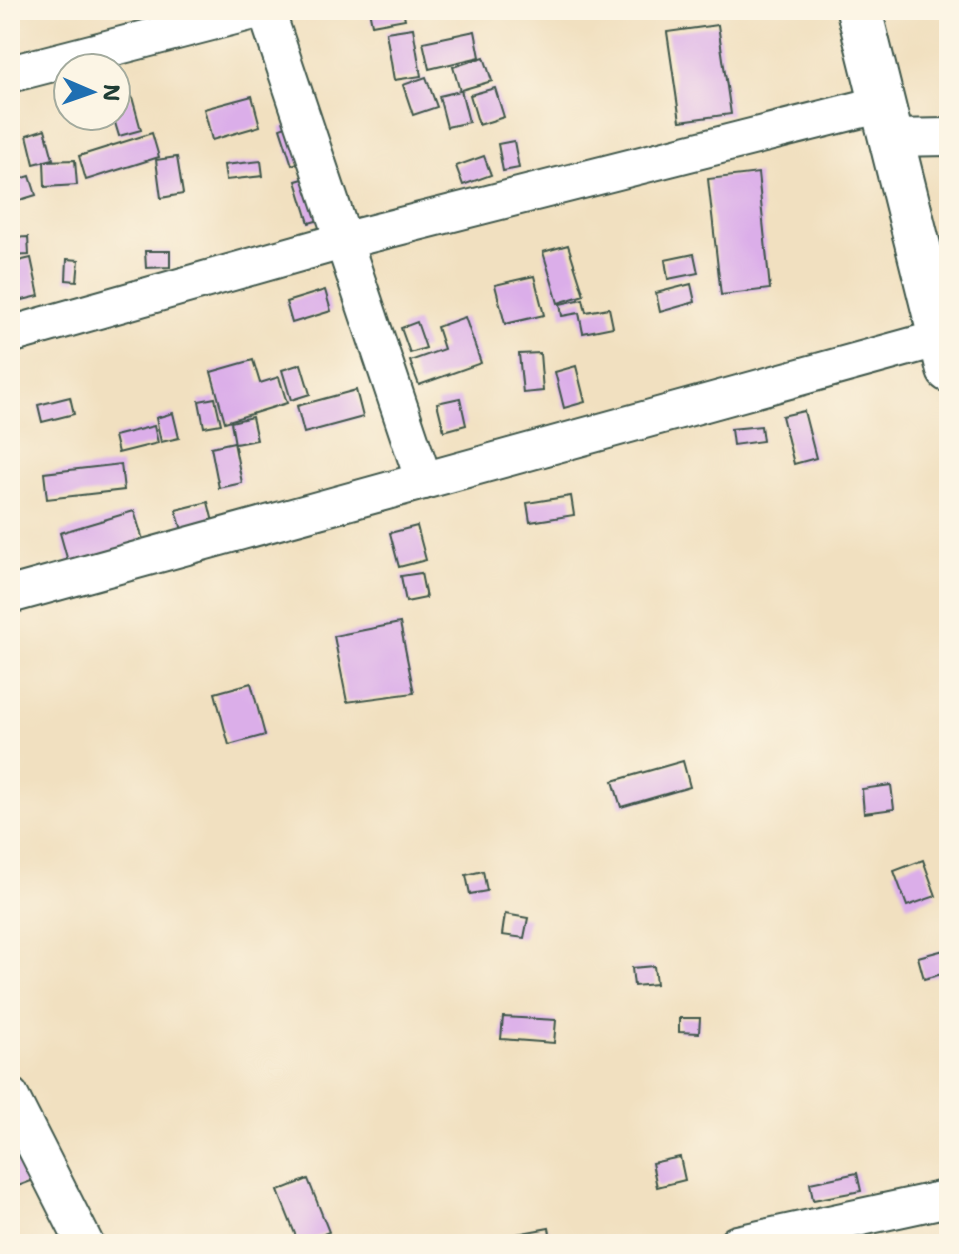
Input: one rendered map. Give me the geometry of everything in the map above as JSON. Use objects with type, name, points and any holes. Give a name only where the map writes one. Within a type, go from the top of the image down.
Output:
[{"type":"highway","points":[[859,10],[945,354]]},
{"type":"street","points":[[10,74],[258,10]]},
{"type":"street","points":[[266,10],[424,481]]},
{"type":"street","points":[[10,335],[342,241],[887,121],[949,137]]},
{"type":"street","points":[[10,595],[424,481],[945,354]]},
{"type":"street","points":[[10,1096],[85,1244]]},
{"type":"street","points":[[737,1244],[949,1198]]},
{"type":"building","points":[[369,10],[403,10],[405,19],[372,25]]},
{"type":"building","points":[[718,25],[731,114],[680,121],[667,32]]},
{"type":"building","points":[[413,28],[421,76],[394,80],[386,32]]},
{"type":"building","points":[[475,31],[480,57],[429,69],[423,42]]},
{"type":"building","points":[[484,57],[492,81],[461,90],[469,122],[447,127],[439,96],[460,91],[453,67]]},
{"type":"building","points":[[426,77],[437,107],[413,115],[403,85]]},
{"type":"building","points":[[495,88],[504,117],[479,125],[470,95]]},
{"type":"building","points":[[252,96],[260,126],[212,140],[204,109]]},
{"type":"building","points":[[132,97],[141,130],[119,136],[118,132],[132,132]]},
{"type":"building","points":[[294,123],[306,160],[292,165],[280,128]]},
{"type":"building","points":[[45,129],[53,159],[34,164],[27,135]]},
{"type":"building","points":[[152,133],[159,157],[86,180],[79,156]]},
{"type":"building","points":[[514,141],[519,168],[503,171],[498,144]]},
{"type":"building","points":[[484,156],[491,175],[463,185],[456,166]]},
{"type":"building","points":[[177,157],[183,194],[161,198],[156,160]]},
{"type":"building","points":[[75,160],[77,185],[45,187],[44,161]]},
{"type":"building","points":[[261,161],[263,176],[226,180],[224,165]]},
{"type":"building","points":[[758,173],[770,289],[721,295],[708,179]]},
{"type":"building","points":[[317,175],[330,217],[309,223],[296,181]]},
{"type":"building","points":[[30,176],[36,195],[10,203],[10,182]]},
{"type":"building","points":[[28,237],[29,255],[10,256],[10,238]]},
{"type":"building","points":[[568,245],[584,295],[558,303],[543,252]]},
{"type":"building","points":[[145,251],[170,251],[170,267],[146,268]]},
{"type":"building","points":[[694,254],[698,273],[668,279],[665,260]]},
{"type":"building","points":[[31,258],[39,296],[14,302],[10,263]]},
{"type":"building","points":[[67,259],[79,260],[77,281],[66,280]]},
{"type":"building","points":[[534,276],[544,315],[505,324],[495,285]]},
{"type":"building","points":[[691,284],[695,302],[660,312],[656,293]]},
{"type":"building","points":[[325,290],[331,311],[292,323],[286,302]]},
{"type":"building","points":[[583,299],[586,312],[609,308],[613,327],[583,333],[579,313],[562,316],[560,304]]},
{"type":"building","points":[[465,317],[481,363],[419,385],[410,361],[444,349],[437,327]]},
{"type":"building","points":[[417,322],[426,348],[410,353],[401,328]]},
{"type":"building","points":[[540,353],[543,391],[523,393],[519,354]]},
{"type":"building","points":[[253,360],[260,383],[279,377],[287,403],[225,422],[211,372]]},
{"type":"building","points":[[301,364],[310,394],[291,400],[282,370]]},
{"type":"building","points":[[576,366],[585,402],[564,408],[555,372]]},
{"type":"building","points":[[356,390],[363,417],[304,433],[297,406]]},
{"type":"building","points":[[70,397],[74,414],[42,422],[38,405]]},
{"type":"building","points":[[215,398],[221,424],[204,427],[199,401]]},
{"type":"building","points":[[460,398],[466,425],[444,431],[437,403]]},
{"type":"building","points":[[804,411],[816,458],[794,464],[782,416]]},
{"type":"building","points":[[173,413],[179,438],[161,442],[156,418]]},
{"type":"building","points":[[252,417],[257,440],[235,444],[231,422]]},
{"type":"building","points":[[154,426],[158,443],[118,453],[114,436]]},
{"type":"building","points":[[761,426],[763,441],[733,445],[731,429]]},
{"type":"building","points":[[234,442],[242,483],[219,488],[211,447]]},
{"type":"building","points":[[121,464],[124,490],[47,499],[44,473]]},
{"type":"building","points":[[571,496],[574,515],[530,522],[527,503]]},
{"type":"building","points":[[208,502],[213,522],[182,530],[176,510]]},
{"type":"building","points":[[134,511],[144,543],[69,565],[60,533]]},
{"type":"building","points":[[417,526],[426,560],[399,567],[390,533]]},
{"type":"building","points":[[421,573],[426,598],[406,602],[401,576]]},
{"type":"building","points":[[400,623],[414,693],[347,702],[334,636]]},
{"type":"building","points":[[251,683],[265,735],[229,745],[215,693]]},
{"type":"building","points":[[683,761],[690,787],[621,807],[613,781]]},
{"type":"building","points":[[891,785],[894,809],[864,813],[862,789]]},
{"type":"building","points":[[923,860],[936,896],[907,906],[894,871]]},
{"type":"building","points":[[483,871],[487,891],[470,894],[466,875]]},
{"type":"building","points":[[505,914],[528,918],[524,938],[502,935]]},
{"type":"building","points":[[944,950],[949,972],[924,979],[918,957]]},
{"type":"building","points":[[654,966],[656,984],[634,986],[632,968]]},
{"type":"building","points":[[503,1017],[556,1020],[554,1043],[501,1039]]},
{"type":"building","points":[[679,1018],[700,1018],[699,1033],[679,1032]]},
{"type":"building","points":[[21,1145],[34,1180],[10,1189],[10,1149]]},
{"type":"building","points":[[680,1157],[685,1180],[657,1187],[652,1163]]},
{"type":"building","points":[[857,1173],[861,1191],[813,1200],[810,1183]]},
{"type":"building","points":[[308,1179],[329,1232],[299,1244],[278,1191]]},
{"type":"building","points":[[549,1228],[552,1244],[491,1244],[490,1239]]}]
